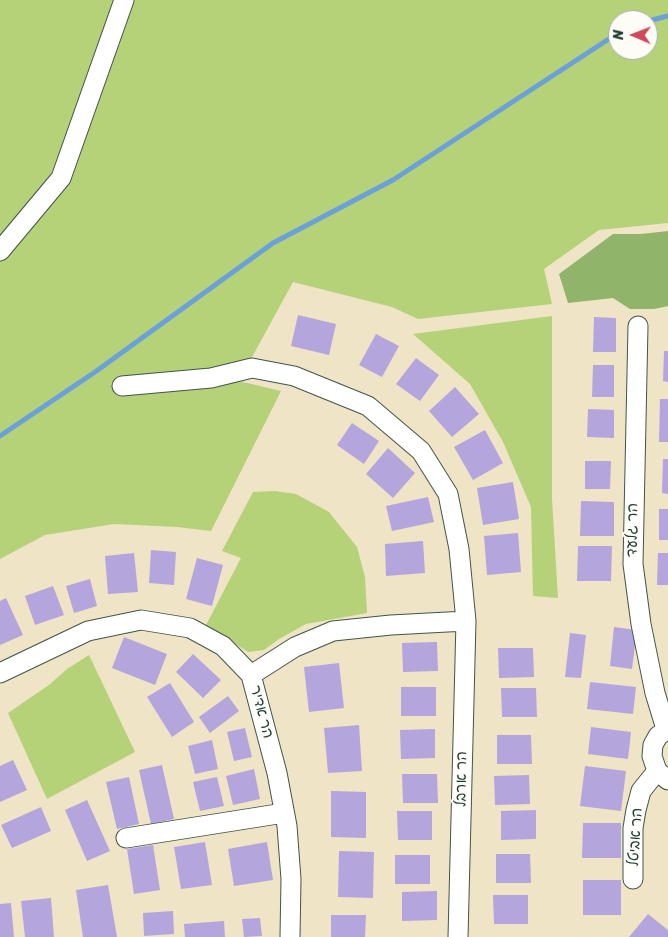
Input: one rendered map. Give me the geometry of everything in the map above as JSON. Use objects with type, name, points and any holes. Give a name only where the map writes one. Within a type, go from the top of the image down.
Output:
[{"type":"street","points":[[0,251],[61,178],[124,0]]},
{"type":"street","name":"הר גלעד","points":[[638,326],[633,564],[639,614],[655,693],[667,729]]},
{"type":"street","name":"הר ארבל","points":[[122,386],[211,378],[252,368],[294,376],[368,406],[421,452],[448,494],[460,549],[466,621],[458,937]]},
{"type":"street","name":"הר אדיר","points":[[0,673],[88,630],[141,620],[190,628],[223,646],[251,675],[277,773],[284,813],[291,880],[290,937]]},
{"type":"street","points":[[251,675],[295,647],[334,631],[391,625],[466,621]]},
{"type":"street","points":[[662,775],[652,756],[653,745],[658,736],[667,729]]},
{"type":"street","name":"הר אביטל","points":[[633,879],[633,828],[636,810],[642,791],[662,775]]},
{"type":"street","points":[[126,838],[284,813]]},
{"type":"green space","points":[[0,0],[668,0],[668,223],[599,230],[544,269],[552,304],[418,319],[392,307],[293,282],[239,381],[281,391],[211,531],[177,527],[114,524],[45,535],[0,559]]},
{"type":"green space","points":[[668,231],[668,306],[654,309],[630,309],[613,298],[568,303],[559,274],[613,234],[641,234]]},
{"type":"green space","points":[[552,316],[552,499],[558,598],[533,596],[531,507],[503,442],[470,384],[413,334]]},
{"type":"green space","points":[[275,491],[296,494],[329,512],[357,547],[365,577],[367,613],[306,624],[264,650],[248,652],[206,625],[241,558],[222,551],[253,492]]},
{"type":"green space","points":[[89,655],[135,752],[47,799],[8,713]]},
{"type":"building","points":[[298,315],[336,324],[329,355],[291,346]]},
{"type":"building","points":[[594,317],[616,318],[616,352],[593,352]]},
{"type":"building","points":[[376,334],[399,346],[382,377],[359,365]]},
{"type":"building","points":[[664,351],[668,351],[668,382],[663,381]]},
{"type":"building","points":[[416,358],[439,375],[420,401],[396,384]]},
{"type":"building","points":[[593,365],[614,365],[614,397],[592,397]]},
{"type":"building","points":[[455,387],[479,414],[452,437],[429,411]]},
{"type":"building","points":[[660,399],[668,399],[668,442],[659,442]]},
{"type":"building","points":[[588,409],[614,410],[614,438],[587,437]]},
{"type":"building","points":[[352,423],[379,441],[364,464],[337,445]]},
{"type":"building","points":[[485,430],[503,463],[473,480],[454,447]]},
{"type":"building","points":[[388,448],[415,473],[393,498],[366,474]]},
{"type":"building","points":[[663,459],[668,459],[668,494],[662,493]]},
{"type":"building","points":[[585,461],[611,461],[610,489],[585,489]]},
{"type":"building","points":[[513,482],[519,519],[483,525],[477,488]]},
{"type":"building","points":[[428,497],[434,522],[392,531],[386,506]]},
{"type":"building","points":[[581,501],[614,502],[614,536],[580,536]]},
{"type":"building","points":[[659,509],[668,509],[668,540],[659,540]]},
{"type":"building","points":[[518,533],[521,572],[487,575],[484,536]]},
{"type":"building","points":[[423,541],[425,573],[386,576],[385,544]]},
{"type":"building","points":[[578,546],[612,546],[611,581],[577,581]]},
{"type":"building","points":[[151,550],[176,552],[174,585],[149,583]]},
{"type":"building","points":[[134,553],[138,592],[108,594],[105,556]]},
{"type":"building","points":[[658,553],[668,553],[668,585],[657,585]]},
{"type":"building","points":[[197,558],[223,565],[212,606],[186,599]]},
{"type":"building","points":[[90,579],[97,606],[74,613],[66,586]]},
{"type":"building","points":[[53,586],[64,615],[35,625],[25,596]]},
{"type":"building","points":[[6,598],[23,635],[0,645],[0,601]]},
{"type":"building","points":[[614,627],[637,630],[632,669],[610,666]]},
{"type":"building","points":[[570,633],[586,635],[581,678],[565,677]]},
{"type":"building","points":[[124,637],[167,654],[155,685],[112,668]]},
{"type":"building","points":[[437,642],[438,671],[403,672],[402,643]]},
{"type":"building","points":[[498,648],[533,648],[534,677],[499,678]]},
{"type":"building","points":[[193,654],[221,680],[203,698],[176,672]]},
{"type":"building","points":[[339,663],[344,708],[309,712],[304,667]]},
{"type":"building","points":[[590,682],[636,687],[633,714],[587,709]]},
{"type":"building","points":[[170,683],[194,722],[172,737],[147,697]]},
{"type":"building","points":[[401,687],[436,687],[436,716],[401,716]]},
{"type":"building","points":[[501,688],[536,688],[537,717],[502,717]]},
{"type":"building","points":[[228,696],[239,711],[210,733],[199,717]]},
{"type":"building","points":[[359,725],[362,771],[328,773],[324,728]]},
{"type":"building","points":[[591,727],[631,732],[628,759],[588,754]]},
{"type":"building","points":[[245,728],[252,757],[234,761],[227,732]]},
{"type":"building","points":[[435,729],[435,758],[401,759],[400,730]]},
{"type":"building","points":[[497,735],[531,735],[532,764],[497,764]]},
{"type":"building","points":[[212,740],[218,769],[195,774],[188,746]]},
{"type":"building","points":[[13,760],[27,790],[0,802],[0,766]]},
{"type":"building","points":[[162,765],[174,819],[151,824],[139,770]]},
{"type":"building","points":[[585,766],[626,771],[621,811],[580,806]]},
{"type":"building","points":[[254,769],[260,799],[233,805],[226,776]]},
{"type":"building","points":[[402,774],[437,774],[438,803],[403,803]]},
{"type":"building","points":[[529,775],[530,804],[495,805],[494,776]]},
{"type":"building","points":[[129,777],[139,824],[117,829],[106,782]]},
{"type":"building","points":[[217,777],[224,806],[200,811],[193,782]]},
{"type":"building","points":[[331,791],[366,792],[366,838],[331,837]]},
{"type":"building","points":[[87,800],[110,851],[87,861],[65,810]]},
{"type":"building","points":[[41,807],[51,831],[12,848],[1,825]]},
{"type":"building","points":[[536,810],[536,839],[501,840],[501,811]]},
{"type":"building","points":[[397,811],[432,811],[432,840],[398,840]]},
{"type":"building","points":[[583,823],[621,823],[621,858],[582,858]]},
{"type":"building","points":[[205,842],[212,885],[181,889],[174,847]]},
{"type":"building","points":[[267,842],[273,880],[234,886],[228,849]]},
{"type":"building","points":[[153,845],[160,890],[134,894],[127,849]]},
{"type":"building","points":[[339,851],[374,852],[373,898],[338,897]]},
{"type":"building","points":[[496,854],[530,854],[531,883],[496,883]]},
{"type":"building","points":[[395,855],[430,855],[430,884],[395,884]]},
{"type":"building","points":[[583,880],[621,880],[621,915],[583,915]]},
{"type":"building","points":[[108,885],[117,937],[83,937],[76,890]]},
{"type":"building","points":[[437,891],[437,920],[402,921],[402,892]]},
{"type":"building","points":[[493,895],[528,895],[528,924],[494,924]]},
{"type":"building","points":[[51,898],[54,937],[25,937],[21,901]]},
{"type":"building","points":[[11,903],[14,937],[0,937],[0,904]]},
{"type":"building","points":[[173,911],[174,934],[144,936],[143,913]]},
{"type":"building","points":[[648,914],[668,930],[668,937],[629,937]]},
{"type":"building","points":[[331,915],[366,915],[365,937],[331,937]]},
{"type":"building","points":[[260,918],[262,936],[244,937],[242,919]]},
{"type":"building","points":[[224,921],[225,937],[185,937],[184,924]]},
{"type":"waterway","points":[[658,18],[668,16]]},
{"type":"waterway","points":[[0,436],[95,372],[273,243],[393,180],[608,40]]}]
